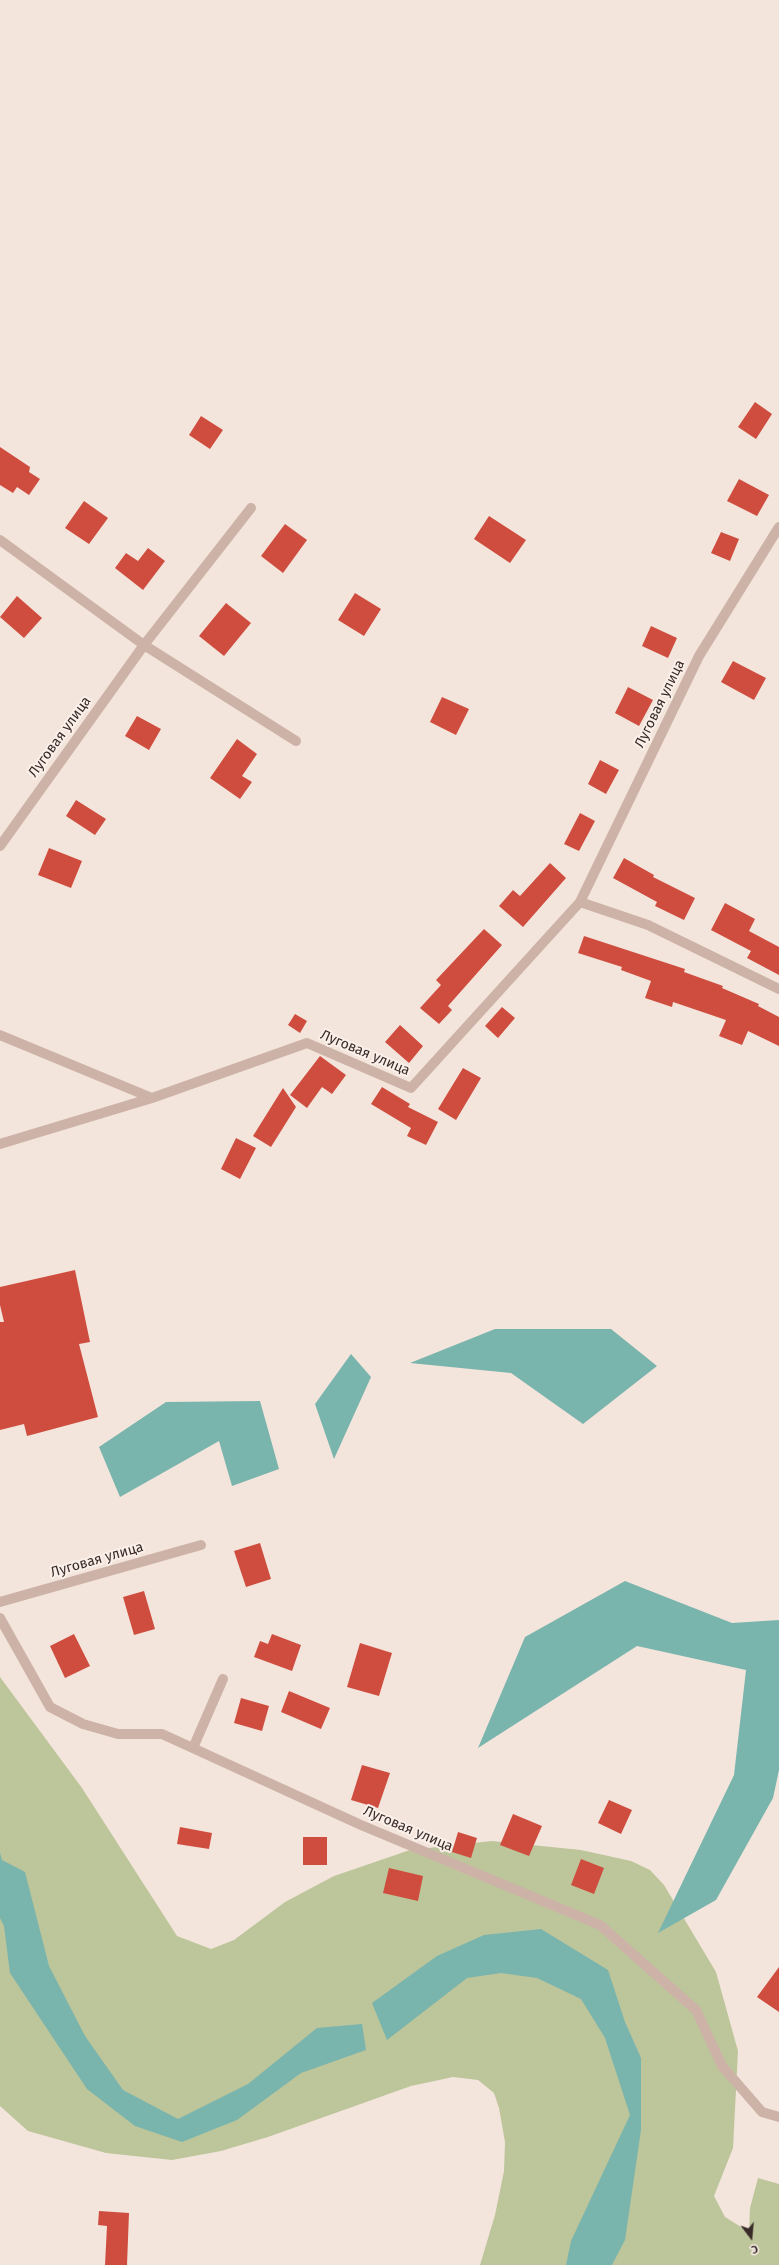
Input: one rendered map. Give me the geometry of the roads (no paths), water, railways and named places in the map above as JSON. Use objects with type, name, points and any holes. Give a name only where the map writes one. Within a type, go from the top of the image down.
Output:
[{"type":"street","name":"Луговая улица","points":[[0,846],[144,645],[251,508]]},
{"type":"street","name":"Луговая улица","points":[[0,1144],[152,1098],[307,1043],[411,1088],[580,902],[699,656],[779,527]]},
{"type":"street","points":[[0,540],[144,645],[296,741]]},
{"type":"street","points":[[580,902],[648,925],[779,989]]},
{"type":"street","points":[[0,1035],[152,1098]]},
{"type":"street","name":"Луговая улица","points":[[0,1602],[201,1545]]},
{"type":"street","name":"Луговая улица","points":[[0,1618],[50,1707],[83,1724],[118,1734],[162,1734],[361,1825],[600,1925],[696,2010],[722,2066],[762,2112],[779,2117]]},
{"type":"street","points":[[193,1748],[223,1680]]},
{"type":"water","points":[[495,1329],[611,1329],[657,1366],[583,1424],[511,1373],[410,1363]]},
{"type":"water","points":[[351,1354],[371,1377],[334,1459],[315,1404]]},
{"type":"water","points":[[260,1401],[279,1469],[232,1486],[219,1441],[120,1497],[99,1447],[166,1402]]},
{"type":"water","points":[[625,1581],[732,1623],[779,1620],[779,1770],[773,1798],[716,1900],[658,1933],[734,1775],[746,1670],[637,1646],[478,1748],[525,1637]]},
{"type":"water","points":[[0,1853],[2,1860],[25,1872],[49,1966],[85,2036],[123,2090],[178,2119],[248,2084],[317,2028],[362,2024],[366,2050],[301,2073],[237,2120],[182,2142],[135,2126],[87,2089],[10,1973],[4,1926],[0,1918]]},
{"type":"water","points":[[541,1929],[608,1970],[625,2022],[641,2058],[641,2130],[625,2240],[612,2265],[566,2265],[571,2241],[630,2115],[605,2038],[581,1999],[537,1978],[501,1973],[467,1978],[387,2040],[372,2003],[437,1956],[484,1935]]}]
